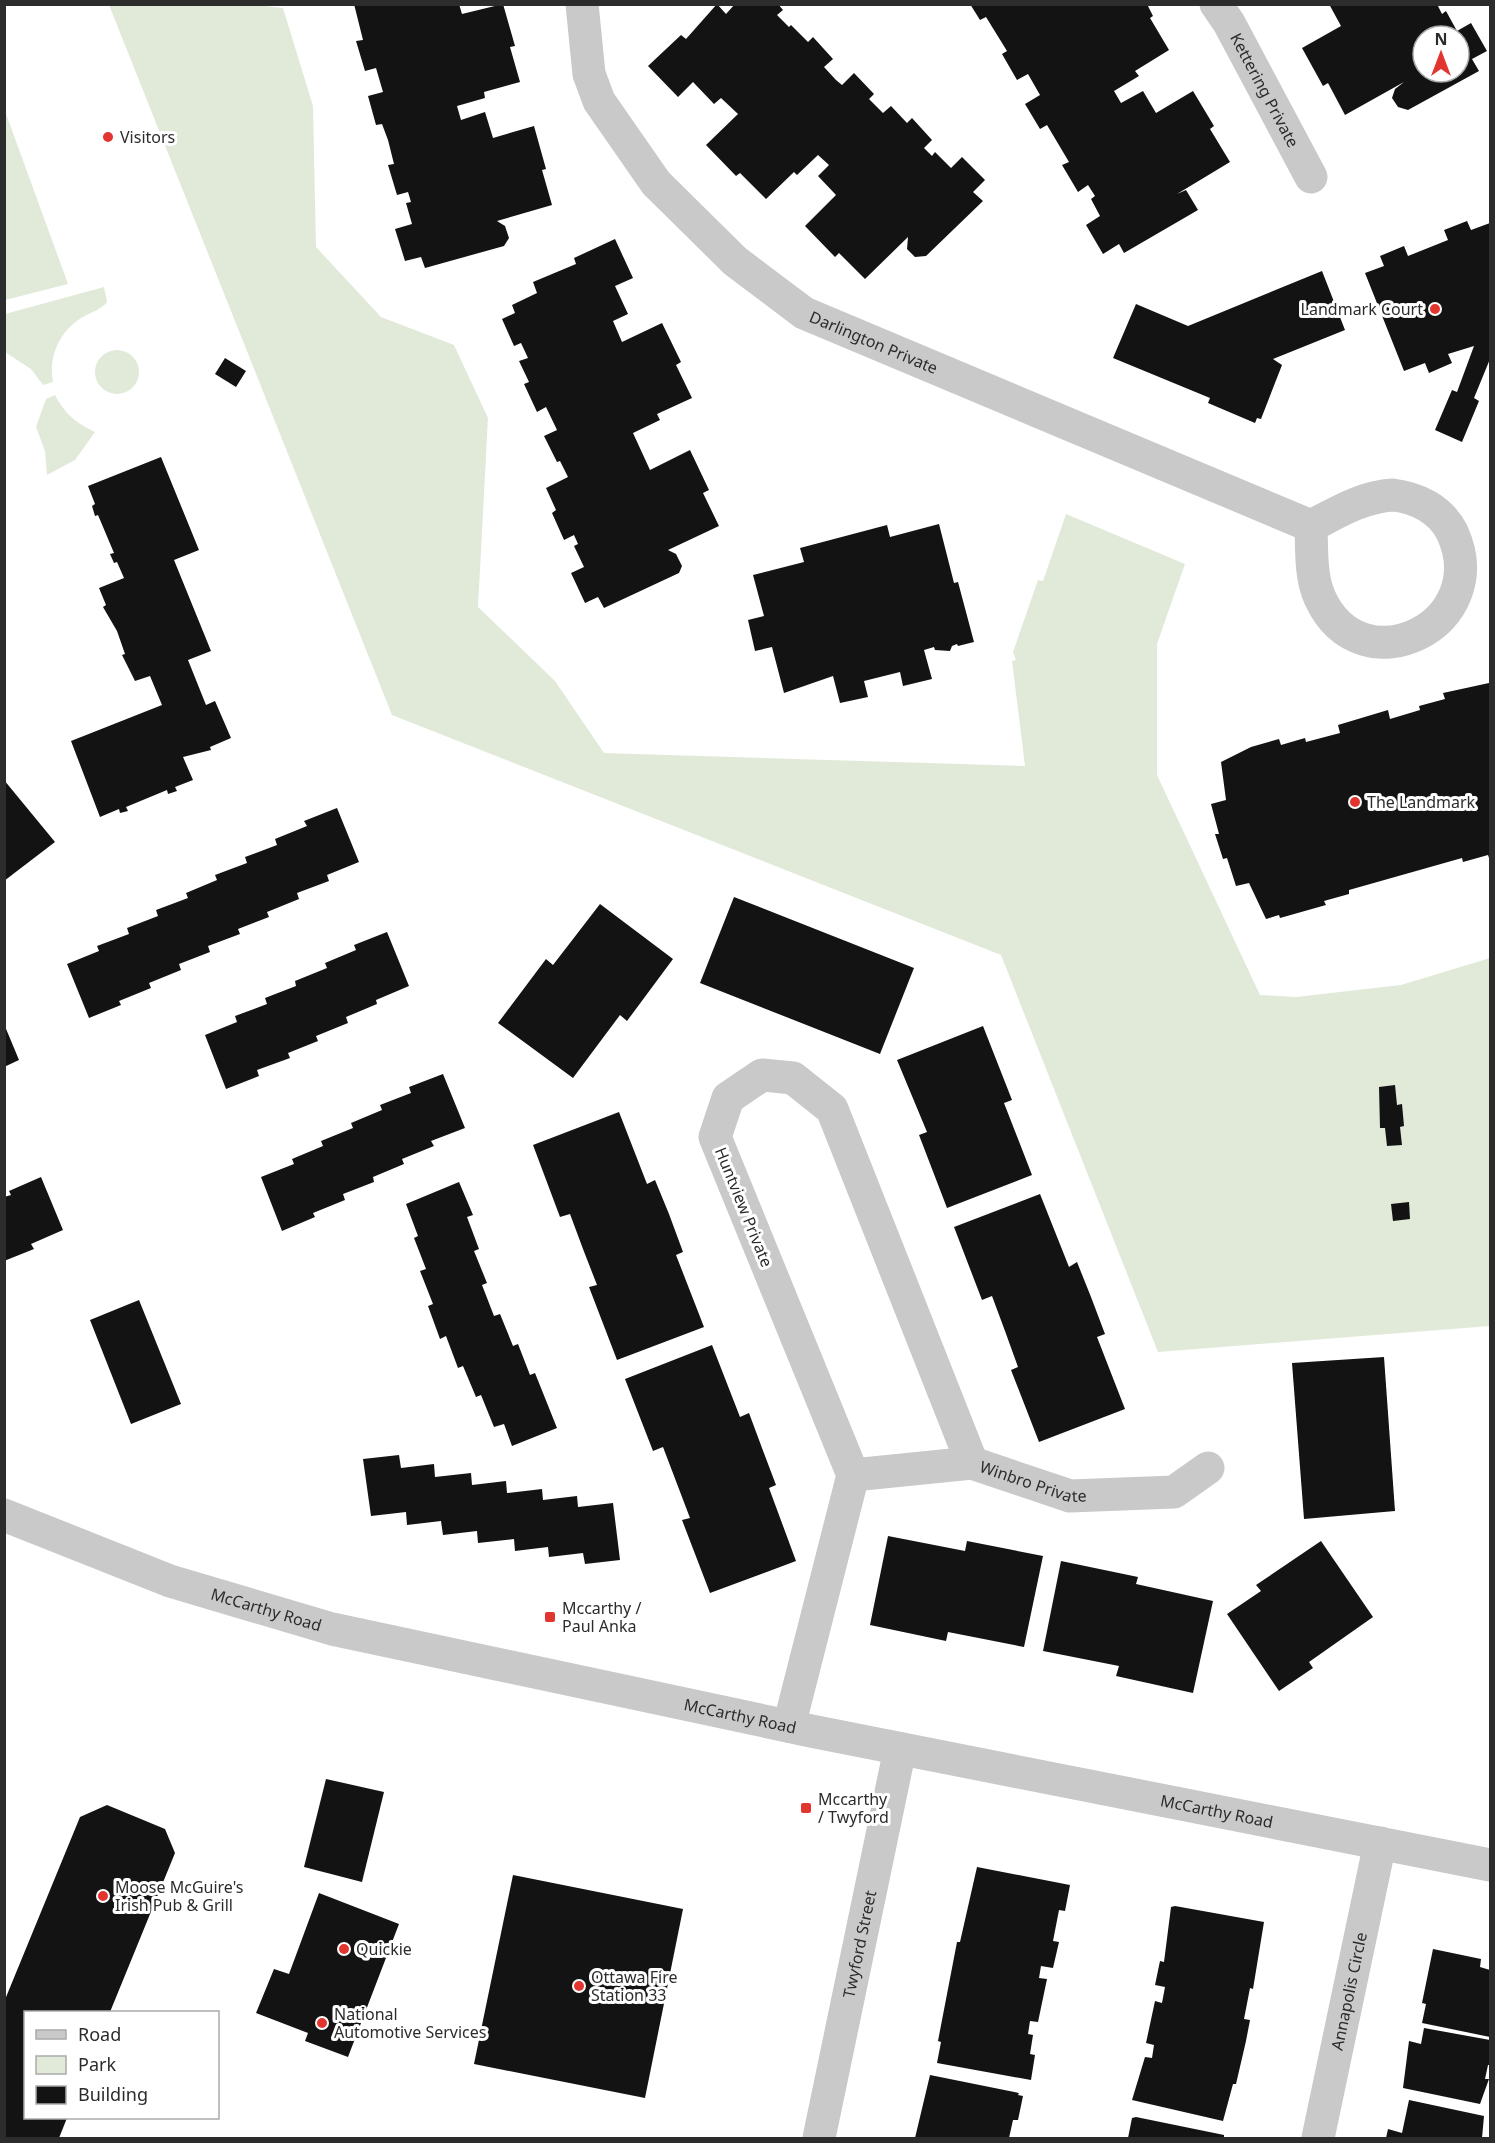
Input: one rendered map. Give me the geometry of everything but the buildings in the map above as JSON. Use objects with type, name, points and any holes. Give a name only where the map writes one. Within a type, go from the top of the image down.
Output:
[{"type":"street","name":"Darlington Private","points":[[582,4],[589,74],[599,101],[656,183],[735,261],[804,313],[1311,526]]},
{"type":"street","name":"Kettering Private","points":[[1216,4],[1311,177]]},
{"type":"street","points":[[1393,495],[1420,501],[1449,525],[1457,542],[1463,569],[1457,596],[1449,612],[1436,626],[1412,639],[1384,643],[1348,632],[1334,620],[1319,596],[1314,578],[1311,526],[1357,501],[1374,496],[1393,495]]},
{"type":"street","name":"Huntview Private","points":[[852,1475],[715,1137],[728,1098],[762,1075],[792,1078],[832,1109],[972,1463]]},
{"type":"street","name":"Winbro Private","points":[[852,1475],[972,1463],[1070,1496],[1174,1492],[1208,1468]]},
{"type":"street","points":[[789,1726],[852,1475]]},
{"type":"street","name":"McCarthy Road","points":[[4,1515],[170,1581],[332,1629],[900,1749],[1491,1865]]},
{"type":"street","name":"Twyford Street","points":[[819,2139],[900,1749]]},
{"type":"street","name":"Annapolis Circle","points":[[1318,2139],[1380,1843]]},
{"type":"green space","points":[[247,4],[283,8],[313,106],[316,247],[381,317],[454,345],[488,418],[478,607],[555,681],[604,753],[1025,766],[1012,661],[1016,660],[1013,652],[1038,580],[1043,581],[1066,514],[1185,564],[1157,644],[1157,775],[1260,995],[1296,997],[1401,985],[1490,958],[1490,1326],[1158,1352],[1001,955],[392,715],[109,5]]},
{"type":"green space","points":[[5,111],[68,284],[4,300]]},
{"type":"green space","points":[[104,287],[107,302],[75,322],[62,336],[52,363],[53,382],[43,385],[31,369],[5,352],[5,314]]},
{"type":"green space","points":[[117,350],[132,357],[139,372],[132,387],[117,394],[102,387],[95,372],[102,357]]},
{"type":"green space","points":[[55,395],[72,417],[95,432],[75,460],[47,475],[45,451],[36,427],[46,399]]},
{"type":"place","name":"Visitors","points":[[108,137]]},
{"type":"place","name":"Landmark Court","points":[[1435,309]]},
{"type":"place","name":"The Landmark","points":[[1355,802]]},
{"type":"place","name":"Mccarthy / Paul Anka","points":[[550,1617]]},
{"type":"place","name":"Mccarthy / Twyford","points":[[806,1808]]},
{"type":"place","name":"Moose McGuire's Irish Pub & Grill","points":[[103,1896]]},
{"type":"place","name":"Quickie","points":[[344,1949]]},
{"type":"place","name":"Ottawa Fire Station 33","points":[[579,1986]]},
{"type":"place","name":"National Automotive Services","points":[[322,2023]]}]
